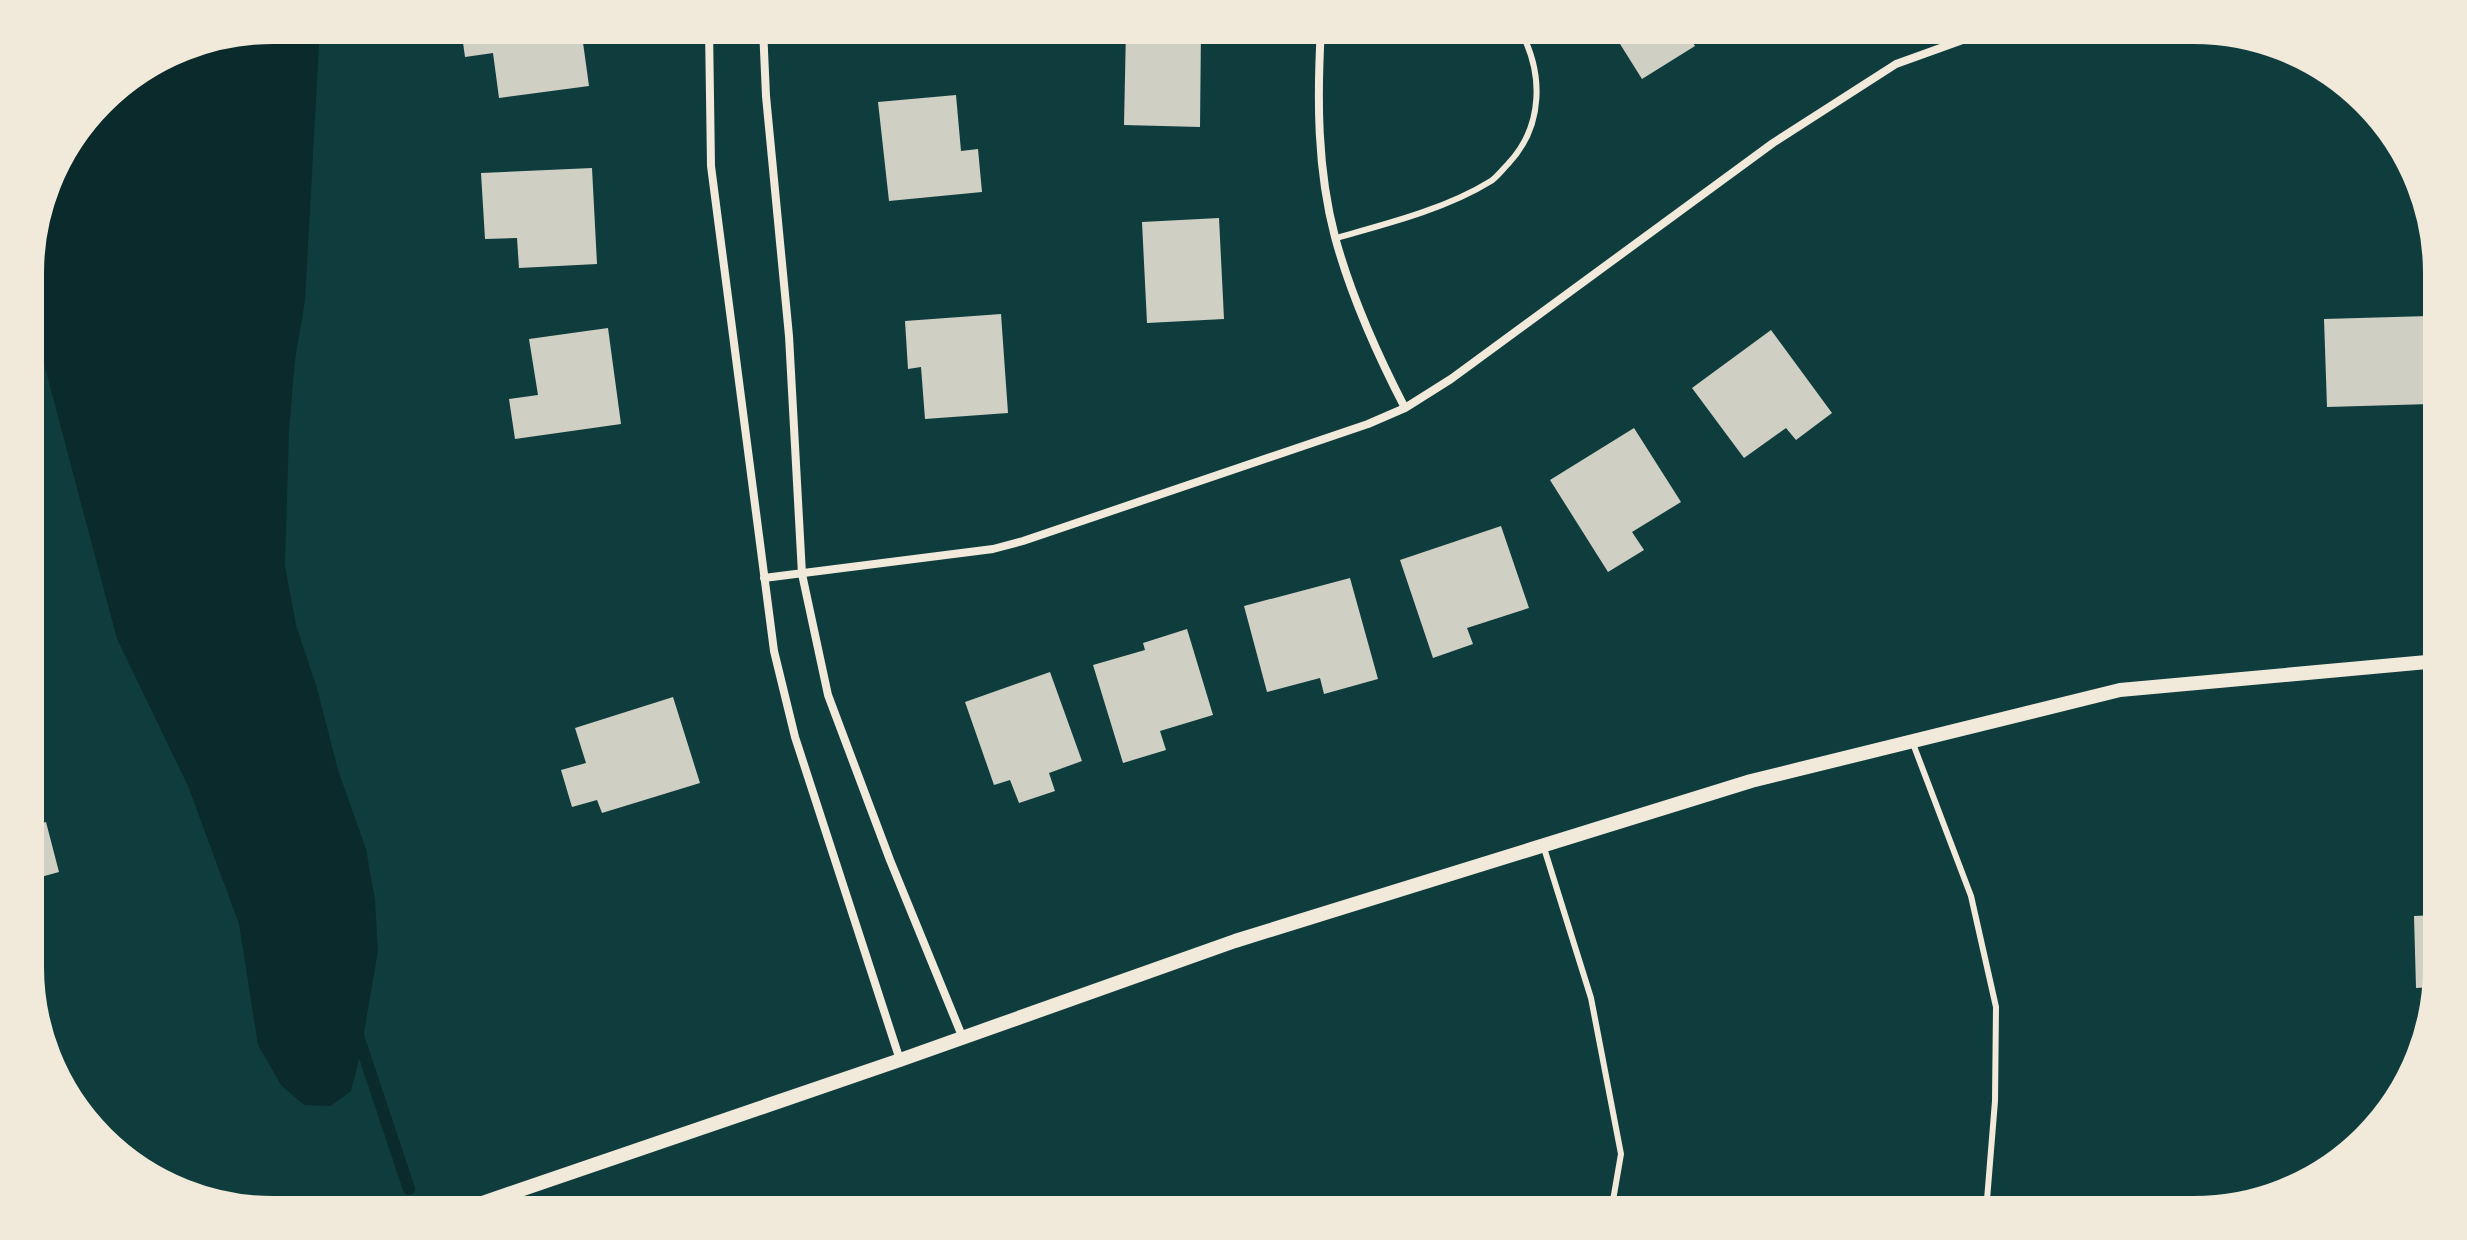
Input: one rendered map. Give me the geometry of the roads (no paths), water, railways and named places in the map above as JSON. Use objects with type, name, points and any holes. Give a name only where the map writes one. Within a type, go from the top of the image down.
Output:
[{"type":"street","points":[[709,42],[711,166],[774,651],[791,723],[900,1060]]},
{"type":"street","points":[[764,42],[789,336],[802,574],[828,695],[890,860],[962,1036]]},
{"type":"street","points":[[1321,42],[1320,142],[1336,238],[1371,337],[1405,408]]},
{"type":"street","points":[[764,578],[955,554],[1023,541],[1368,424],[1405,408],[1451,379],[1818,113],[1896,64],[1957,42]]},
{"type":"street","points":[[497,1198],[1235,941],[1751,781],[2120,690],[2425,662]]},
{"type":"lane","points":[[1336,238],[1420,214],[1493,180],[1520,151],[1536,116],[1538,77],[1524,42]]},
{"type":"lane","points":[[1912,741],[1971,896],[1996,1007],[1995,1101],[1987,1198]]},
{"type":"lane","points":[[1543,844],[1591,998],[1621,1154],[1613,1198]]},
{"type":"water","points":[[319,42],[305,301],[295,360],[289,430],[285,566],[296,625],[317,688],[338,770],[366,849],[375,900],[378,951],[351,1091],[331,1106],[304,1105],[281,1085],[258,1045],[239,924],[188,786],[117,639],[43,360],[42,258],[50,213],[66,171],[99,121],[145,81],[185,60],[228,46]]},
{"type":"waterway","points":[[357,1033],[409,1189]]}]
